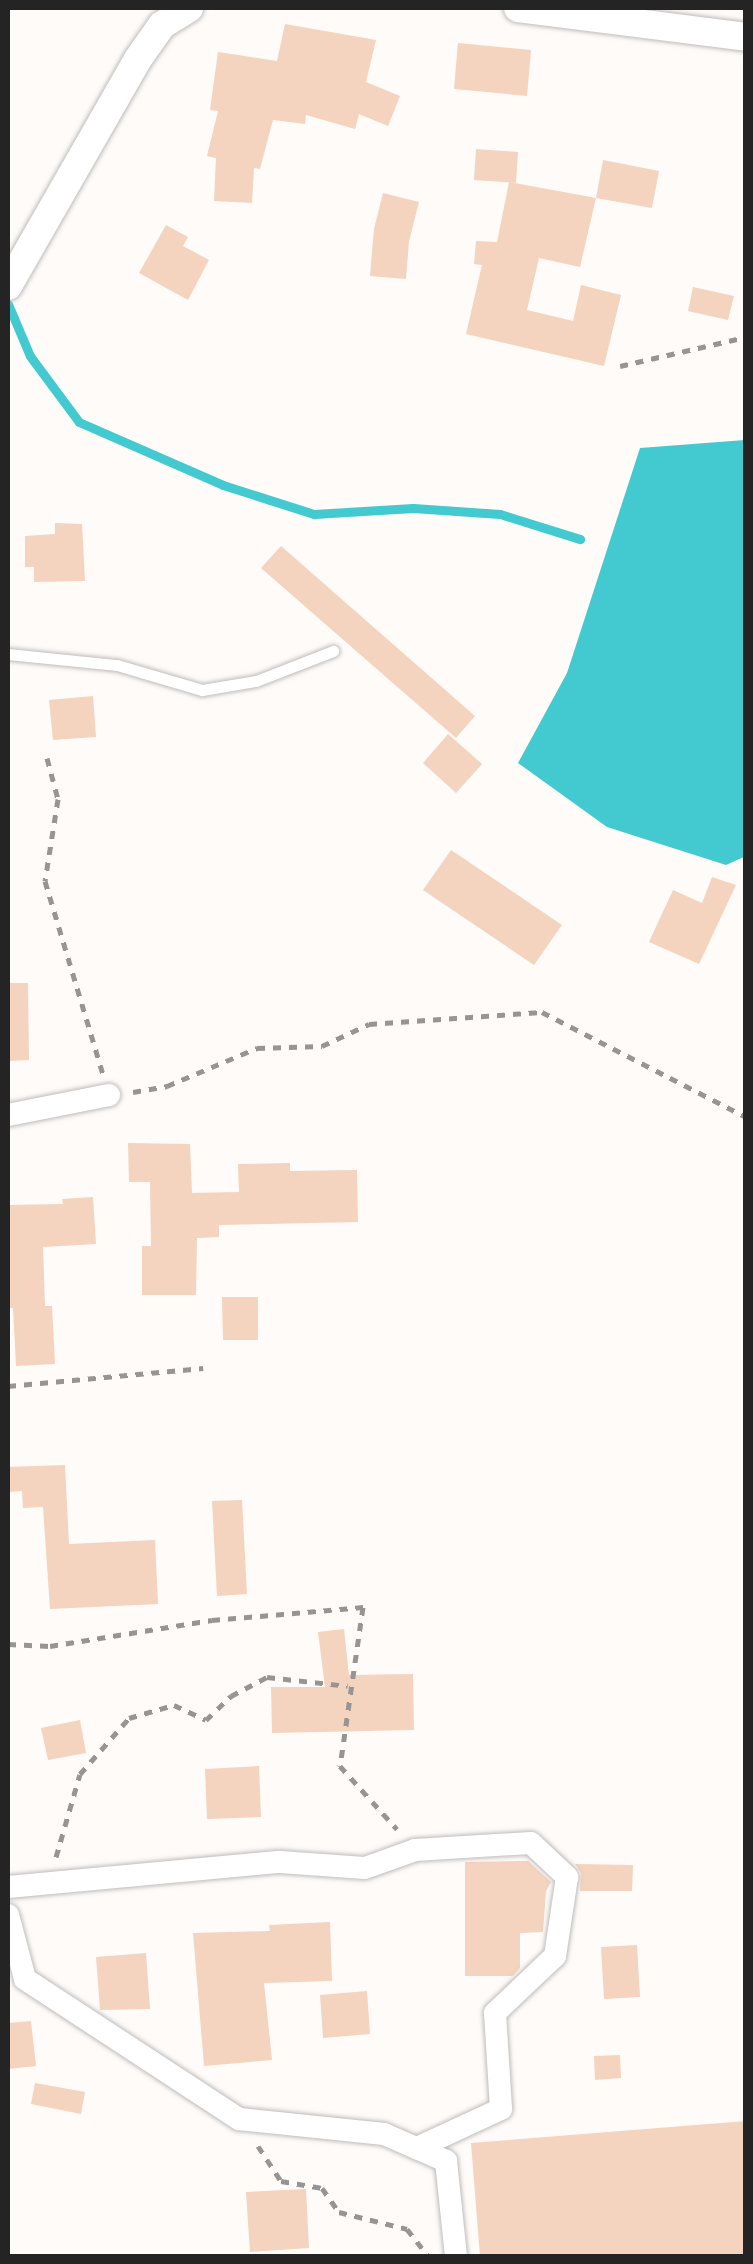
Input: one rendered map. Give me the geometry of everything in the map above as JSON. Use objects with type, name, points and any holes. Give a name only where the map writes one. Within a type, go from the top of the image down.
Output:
[{"type":"street","points":[[12,279],[138,59],[162,25],[189,8]]},
{"type":"street","points":[[518,8],[746,37]]},
{"type":"street","points":[[8,1115],[109,1096]]},
{"type":"street","points":[[8,1887],[280,1862],[365,1868],[415,1850],[531,1843],[566,1877],[555,1956],[495,2013],[501,2109],[417,2148]]},
{"type":"street","points":[[8,1915],[24,1978],[240,2119],[384,2134],[446,2161],[456,2256]]},
{"type":"lane","points":[[8,654],[117,666],[202,690],[256,681],[333,651]]},
{"type":"path","points":[[620,366],[746,337]]},
{"type":"path","points":[[48,758],[58,799],[45,881],[109,1096],[168,1086],[257,1048],[322,1046],[369,1024],[542,1012],[746,1117]]},
{"type":"path","points":[[8,1386],[203,1368]]},
{"type":"path","points":[[8,1644],[50,1646],[212,1620],[362,1608],[340,1766],[415,1850]]},
{"type":"path","points":[[48,1884],[80,1774],[128,1718],[174,1705],[206,1720],[231,1696],[266,1677],[349,1686]]},
{"type":"path","points":[[240,2119],[282,2182],[322,2188],[339,2212],[407,2229],[428,2256]]},
{"type":"water","points":[[745,440],[746,856],[726,865],[607,827],[518,763],[567,673],[640,448]]},
{"type":"building","points":[[285,24],[376,40],[366,82],[400,96],[388,126],[359,114],[355,129],[306,115],[305,124],[273,120],[260,169],[254,168],[252,203],[214,201],[216,158],[207,156],[218,111],[210,110],[218,52],[277,61]]},
{"type":"building","points":[[458,43],[531,50],[527,96],[454,89]]},
{"type":"building","points":[[476,149],[518,152],[516,183],[474,180]]},
{"type":"building","points":[[603,160],[659,171],[652,208],[596,198]]},
{"type":"building","points":[[509,182],[596,198],[580,267],[539,258],[527,310],[573,321],[581,285],[621,295],[604,366],[466,334],[482,265],[474,264],[476,241],[497,242]]},
{"type":"building","points":[[383,193],[419,202],[409,241],[406,279],[370,276],[374,229]]},
{"type":"building","points":[[166,225],[188,237],[183,246],[209,260],[188,300],[139,273]]},
{"type":"building","points":[[693,287],[734,296],[728,320],[688,311]]},
{"type":"building","points":[[55,523],[82,524],[85,581],[34,582],[34,567],[25,567],[25,536],[55,534]]},
{"type":"building","points":[[281,546],[475,716],[456,738],[261,568]]},
{"type":"building","points":[[93,696],[96,737],[53,740],[49,700]]},
{"type":"building","points":[[448,734],[482,764],[456,793],[423,763]]},
{"type":"building","points":[[451,850],[562,925],[534,965],[423,890]]},
{"type":"building","points":[[712,877],[736,885],[699,964],[649,942],[673,890],[702,903]]},
{"type":"building","points":[[8,983],[28,983],[29,1060],[8,1061]]},
{"type":"building","points":[[128,1143],[190,1144],[192,1193],[239,1192],[238,1164],[290,1163],[290,1171],[357,1170],[358,1222],[219,1225],[219,1237],[197,1238],[196,1295],[142,1295],[142,1246],[151,1246],[150,1182],[129,1182]]},
{"type":"building","points":[[93,1197],[96,1244],[43,1247],[45,1306],[52,1306],[55,1364],[16,1366],[13,1308],[8,1308],[8,1205],[63,1204],[62,1199]]},
{"type":"building","points":[[222,1297],[258,1297],[258,1340],[223,1340]]},
{"type":"building","points":[[65,1465],[69,1544],[155,1540],[158,1604],[50,1609],[43,1507],[23,1508],[22,1491],[8,1492],[8,1467]]},
{"type":"building","points":[[242,1500],[247,1594],[217,1596],[212,1501]]},
{"type":"building","points":[[344,1629],[349,1675],[413,1674],[414,1730],[272,1733],[271,1687],[325,1687],[318,1632]]},
{"type":"building","points":[[80,1720],[86,1753],[48,1760],[41,1728]]},
{"type":"building","points":[[259,1766],[261,1817],[207,1819],[205,1769]]},
{"type":"building","points":[[528,1861],[551,1882],[546,1891],[543,1932],[520,1933],[520,1968],[513,1976],[465,1976],[465,1862]]},
{"type":"building","points":[[575,1864],[633,1865],[632,1891],[580,1891],[581,1873]]},
{"type":"building","points":[[330,1922],[332,1981],[264,1983],[272,2060],[204,2066],[193,1933],[270,1931],[269,1925]]},
{"type":"building","points":[[637,1945],[640,1997],[604,1999],[601,1947]]},
{"type":"building","points":[[146,1953],[150,2009],[100,2010],[96,1957]]},
{"type":"building","points":[[367,1991],[370,2034],[323,2038],[320,1995]]},
{"type":"building","points":[[31,2021],[36,2066],[8,2069],[8,2023]]},
{"type":"building","points":[[620,2055],[621,2078],[595,2080],[594,2056]]},
{"type":"building","points":[[35,2083],[85,2092],[81,2114],[31,2104]]},
{"type":"building","points":[[746,2121],[746,2256],[480,2256],[471,2143]]},
{"type":"building","points":[[306,2189],[309,2248],[250,2252],[246,2192]]},
{"type":"waterway","points":[[8,304],[30,356],[79,422],[223,485],[314,514],[413,508],[500,514],[580,539]]}]
